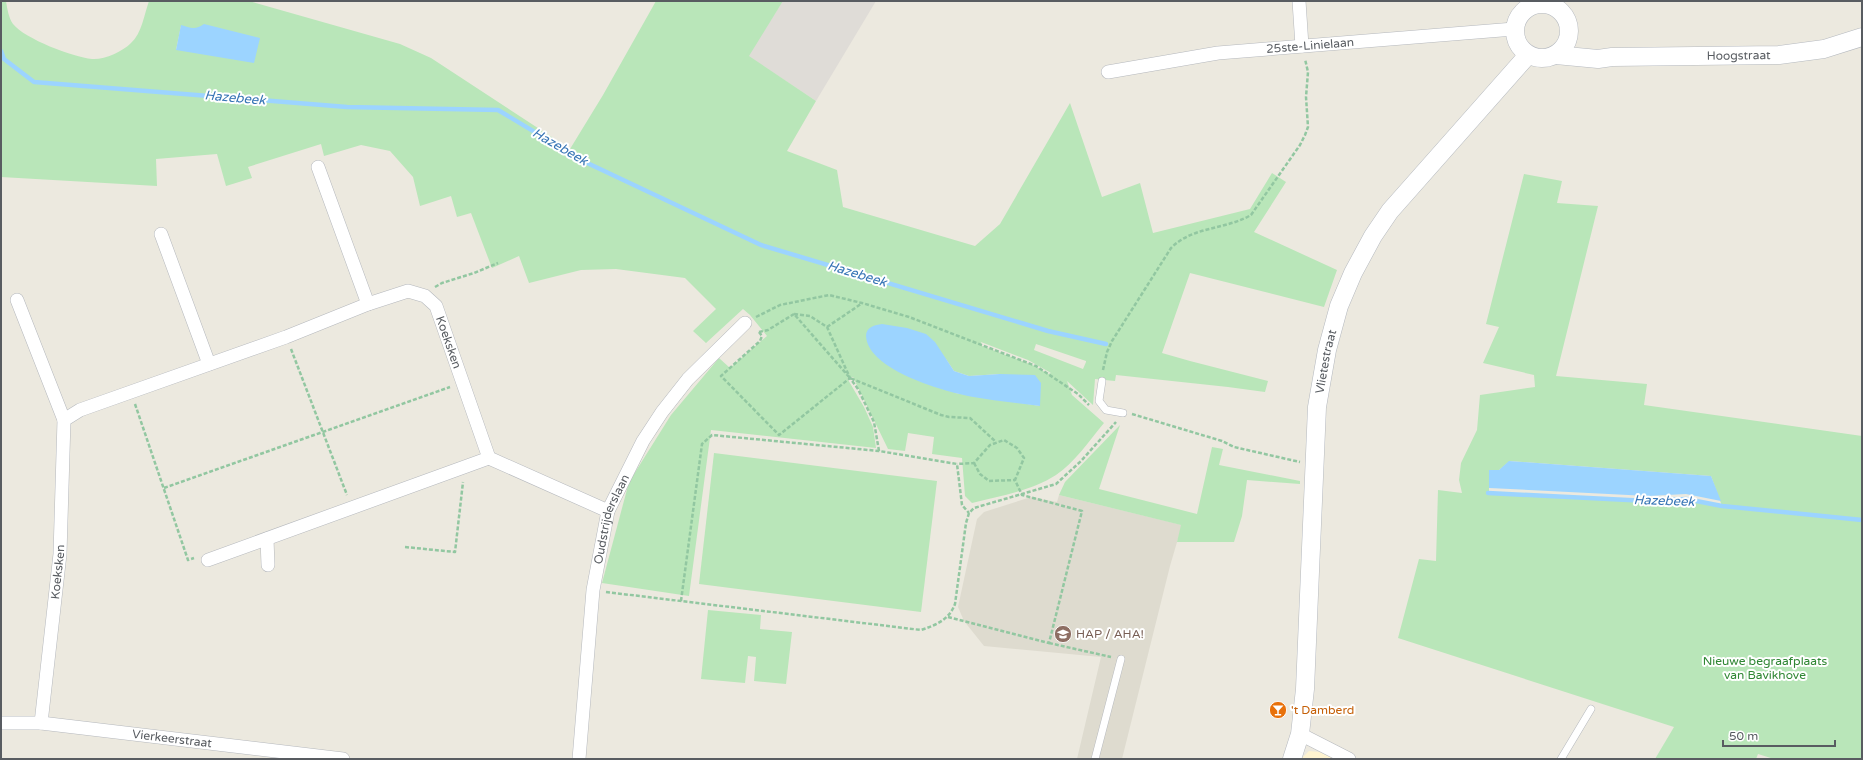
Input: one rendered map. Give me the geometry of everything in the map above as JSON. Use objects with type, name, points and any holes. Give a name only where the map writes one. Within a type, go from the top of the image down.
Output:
[{"type":"street","points":[[1299,1],[1302,46]]},
{"type":"street","points":[[1537,4],[1556,4],[1567,20],[1569,28],[1569,36],[1565,45],[1556,55],[1542,59],[1528,55],[1518,44],[1514,29],[1516,20],[1521,13],[1529,7],[1537,4]]},
{"type":"street","name":"25ste-Linielaan","points":[[1108,72],[1218,53],[1514,29]]},
{"type":"street","name":"Hoogstraat","points":[[1569,36],[1580,44],[1612,57]]},
{"type":"street","name":"Hoogstraat","points":[[1556,55],[1598,59],[1612,57],[1779,55],[1824,49],[1862,37]]},
{"type":"street","name":"Vlietestraat","points":[[1292,759],[1300,734],[1305,689],[1318,407],[1327,350],[1339,306],[1353,273],[1373,236],[1390,211],[1528,55]]},
{"type":"street","points":[[318,167],[368,304]]},
{"type":"street","points":[[161,234],[209,364]]},
{"type":"street","points":[[64,420],[80,410],[286,337],[368,304],[408,291],[425,296]]},
{"type":"street","name":"Koeksken","points":[[425,296],[436,306],[489,458]]},
{"type":"street","name":"Koeksken","points":[[17,300],[64,420],[60,554],[40,723]]},
{"type":"street","name":"Oudstrijderslaan","points":[[579,759],[593,590],[608,511],[643,441],[662,412],[688,379],[747,322]]},
{"type":"street","points":[[208,560],[489,458],[608,511]]},
{"type":"street","points":[[267,539],[268,565]]},
{"type":"street","name":"Vierkeerstraat","points":[[1,723],[40,723],[343,759]]},
{"type":"street","points":[[1300,734],[1349,759]]},
{"type":"lane","points":[[1102,381],[1099,401],[1106,410],[1123,413]]},
{"type":"lane","points":[[1095,759],[1121,659]]},
{"type":"lane","points":[[1561,759],[1591,708]]},
{"type":"path","points":[[1102,381],[1103,364],[1112,341],[1171,248],[1179,240],[1192,234],[1240,222],[1250,215],[1305,136],[1308,127],[1306,97],[1308,72],[1302,46]]},
{"type":"path","points":[[425,296],[442,283],[474,273],[498,262]]},
{"type":"path","points":[[850,378],[779,435],[721,376],[760,342],[762,336],[747,322],[780,305],[829,295],[909,317],[1036,366],[1078,394],[1095,411]]},
{"type":"path","points":[[827,327],[862,304]]},
{"type":"path","points":[[759,332],[768,330],[794,314],[810,316],[827,327],[850,378],[941,415],[970,418],[996,442]]},
{"type":"path","points":[[794,314],[858,389],[874,422],[879,451]]},
{"type":"path","points":[[286,337],[352,508]]},
{"type":"path","name":"Koeksken","points":[[164,488],[462,382]]},
{"type":"path","points":[[131,392],[188,560],[203,555],[208,560]]},
{"type":"path","points":[[593,590],[921,630],[930,627],[951,614],[955,604],[966,523],[970,513],[978,506],[1022,495],[1056,484],[1081,461],[1123,413],[1138,415],[1171,425],[1222,441],[1234,447],[1315,465]]},
{"type":"path","points":[[1106,422],[1112,427]]},
{"type":"path","points":[[681,601],[702,444],[712,435],[879,451],[957,464],[974,463],[990,445],[1004,440],[1010,443],[1024,458],[1015,480],[1022,495]]},
{"type":"path","points":[[974,463],[980,474],[989,481],[1015,480]]},
{"type":"path","points":[[957,464],[962,505],[970,513]]},
{"type":"path","points":[[405,547],[455,552],[464,467]]},
{"type":"path","points":[[1022,495],[1082,511],[1049,643]]},
{"type":"path","points":[[947,617],[1049,643],[1121,659]]},
{"type":"shaded area","points":[[783,1],[876,1],[816,101],[748,56]]},
{"type":"shaded area","name":"HAP / AHA!","points":[[1059,495],[1182,525],[1170,566],[1122,759],[1077,759],[1101,657],[984,646],[964,621],[958,607],[977,519],[984,512],[1031,497],[1057,502]]},
{"type":"shaded area","points":[[1309,751],[1319,752],[1335,759],[1301,759]]},
{"type":"green space","points":[[1,1],[6,1],[9,16],[13,24],[28,36],[73,55],[97,59],[113,55],[135,39],[140,29],[149,1],[249,1],[400,44],[431,58],[570,149],[603,95],[656,1],[783,1],[749,56],[816,101],[787,151],[837,170],[843,207],[975,246],[1000,224],[1070,103],[1102,197],[1140,183],[1153,233],[1250,209],[1272,173],[1286,182],[1254,232],[1337,270],[1324,307],[1190,273],[1162,353],[1268,381],[1265,392],[1116,375],[1115,381],[1095,379],[1093,405],[1067,381],[1072,395],[1104,423],[1063,470],[1046,481],[1026,489],[1004,495],[972,503],[965,496],[962,458],[932,454],[934,437],[908,433],[905,451],[888,449],[853,377],[847,378],[864,407],[873,427],[876,448],[711,430],[689,596],[602,583],[629,482],[671,415],[719,358],[730,368],[767,336],[750,315],[743,309],[706,343],[693,331],[716,309],[685,278],[616,269],[581,270],[529,283],[519,256],[492,268],[471,213],[457,217],[451,196],[420,206],[413,177],[390,151],[361,145],[324,156],[321,144],[248,167],[252,178],[226,186],[217,154],[156,159],[157,186],[1,177]],"holes":[[[181,26],[192,29],[199,28],[176,50]],[[981,342],[1028,360],[1051,373],[1048,374],[1035,366],[982,346]],[[1036,344],[1086,362],[1083,369],[1034,350]],[[946,359],[954,371],[969,376],[1000,374],[1040,406],[955,393]]]},
{"type":"green space","name":"Nieuwe begraafplaats van Bavikhove","points":[[1524,174],[1562,181],[1557,203],[1598,206],[1556,376],[1647,384],[1644,405],[1862,436],[1862,759],[1774,759],[1758,754],[1756,759],[1655,759],[1674,727],[1398,638],[1419,559],[1436,561],[1438,490],[1462,493],[1459,480],[1461,463],[1477,430],[1480,395],[1535,387],[1534,375],[1483,363],[1499,327],[1486,324]],"holes":[[[1510,461],[1711,476],[1722,506],[1686,499],[1648,501],[1489,493],[1489,470],[1499,470]]]},
{"type":"green space","points":[[1120,425],[1099,489],[1197,514],[1212,447],[1223,449],[1219,465],[1300,481],[1300,484],[1247,480],[1242,516],[1234,542],[1177,542],[1181,525],[1059,495],[1065,482]]},
{"type":"green space","points":[[714,453],[937,481],[921,612],[699,584]]},
{"type":"green space","points":[[708,610],[761,615],[760,629],[792,632],[786,684],[754,681],[756,657],[748,656],[745,683],[701,679]]},
{"type":"water","points":[[204,24],[260,38],[254,63],[176,50],[181,25],[193,28]]},
{"type":"water","points":[[882,324],[907,328],[926,334],[935,342],[954,371],[969,376],[1000,374],[1035,375],[1041,383],[1040,406],[986,399],[955,393],[930,386],[902,374],[888,366],[877,357],[869,347],[866,333],[874,326]]},
{"type":"water","points":[[1509,461],[1711,476],[1721,501],[1686,494],[1648,496],[1489,488],[1489,470],[1499,470]]},
{"type":"waterway","name":"Hazebeek","points":[[1,51],[4,59],[34,82],[347,107],[498,110],[583,161],[761,245],[1048,331],[1106,344]]},
{"type":"waterway","name":"Hazebeek","points":[[1488,493],[1648,501],[1686,499],[1722,506],[1862,520]]},
{"type":"place","name":"HAP / AHA!","points":[[1063,634]]},
{"type":"place","name":"'t Damberd","points":[[1278,710]]}]
